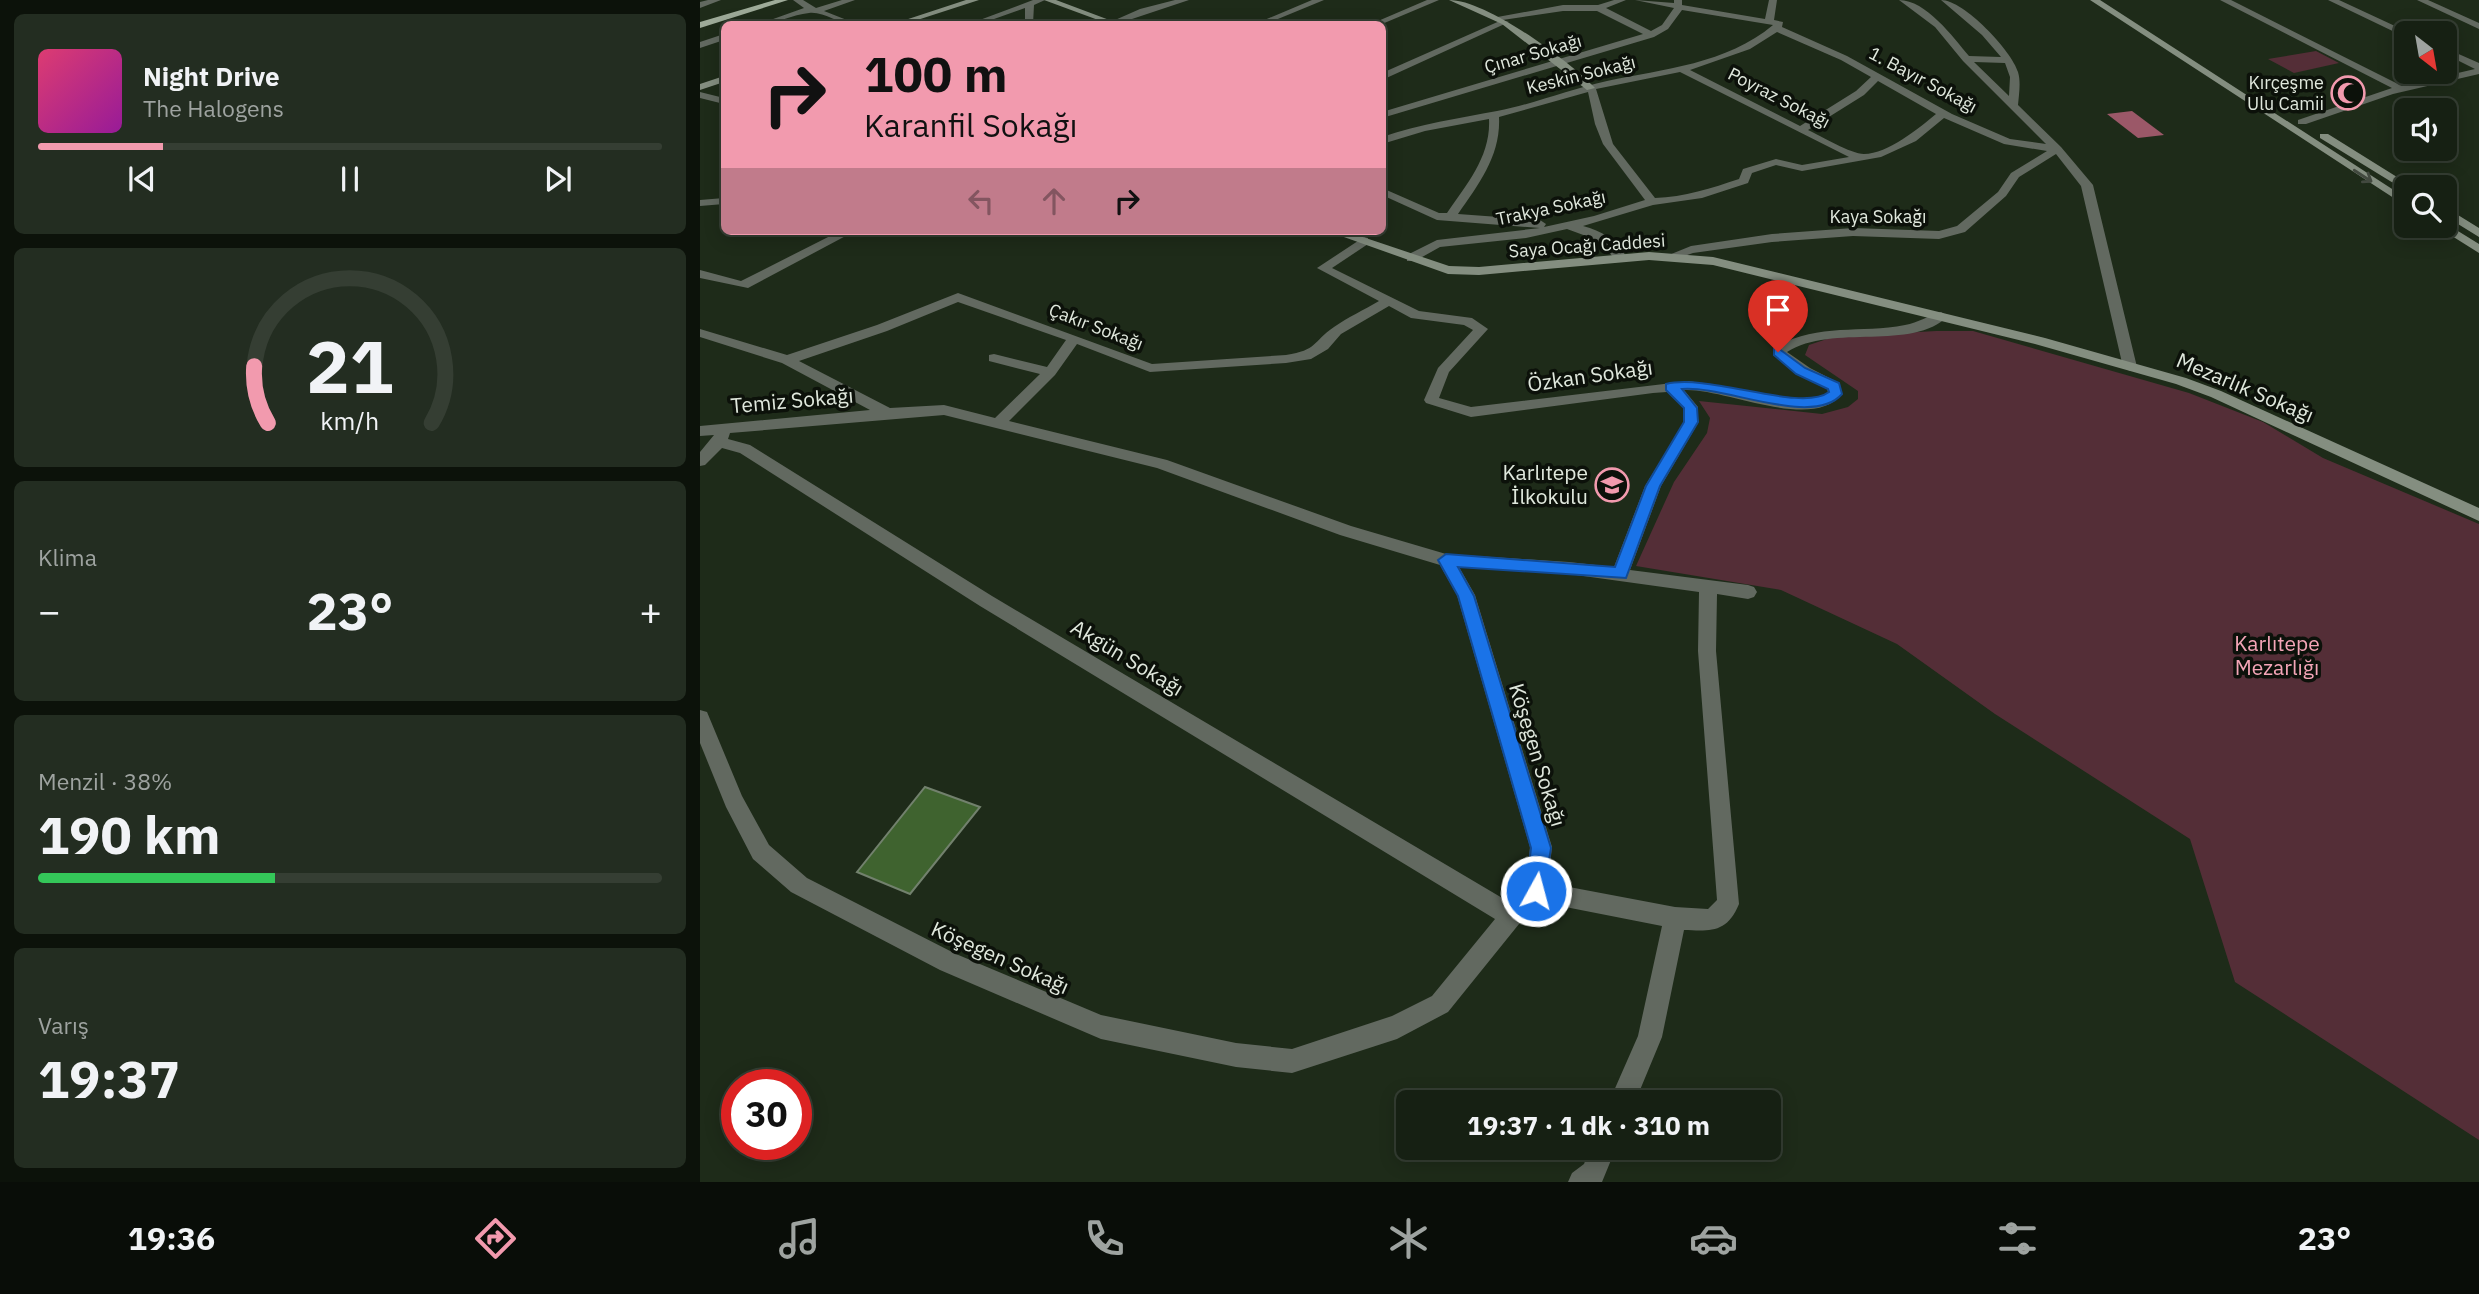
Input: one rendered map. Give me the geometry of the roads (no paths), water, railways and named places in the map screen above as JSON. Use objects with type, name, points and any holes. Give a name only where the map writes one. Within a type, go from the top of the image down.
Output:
[{"type":"main road","points":[[700,18],[762,0]]},
{"type":"main road","points":[[700,25],[784,0]]},
{"type":"street","points":[[700,5],[717,0]]},
{"type":"street","points":[[797,0],[845,21]]},
{"type":"street","points":[[774,21],[851,0]]},
{"type":"street","points":[[907,21],[975,0]]},
{"type":"street","points":[[982,21],[1041,0]]},
{"type":"street","points":[[1048,0],[1105,21]]},
{"type":"street","points":[[1139,0],[1143,11]]},
{"type":"street","points":[[1120,21],[1143,11],[1185,0]]},
{"type":"street","points":[[1267,21],[1320,0]]},
{"type":"street","points":[[1382,21],[1435,0]]},
{"type":"street","points":[[1452,0],[1500,20],[1590,88]]},
{"type":"street","points":[[1600,8],[1622,0]]},
{"type":"street","name":"1. Bayır Sokağı","points":[[1639,0],[1678,3],[1775,25],[1877,76],[1943,113],[2008,142],[2057,149]]},
{"type":"street","points":[[1773,0],[1775,25]]},
{"type":"street","points":[[1903,0],[1937,25],[1966,59],[2057,149],[2087,185],[2130,367]]},
{"type":"street","points":[[1945,0],[2009,60],[2014,74],[2013,106]]},
{"type":"street","points":[[2094,0],[2394,195]]},
{"type":"street","points":[[2107,0],[2394,179]]},
{"type":"street","points":[[2224,0],[2399,88]]},
{"type":"street","points":[[2332,0],[2394,28]]},
{"type":"street","points":[[2426,0],[2479,26]]},
{"type":"street","name":"Çınar Sokağı","points":[[1386,114],[1651,35],[1665,27],[1678,12],[1678,3]]},
{"type":"street","points":[[1030,4],[1030,21]]},
{"type":"street","points":[[1386,75],[1500,20],[1560,4],[1600,8],[1651,35]]},
{"type":"street","name":"Keskin Sokağı","points":[[1386,139],[1403,133],[1494,114],[1590,88],[1683,70],[1726,55],[1775,25]]},
{"type":"street","points":[[700,45],[721,38]]},
{"type":"street","points":[[2457,57],[2479,69]]},
{"type":"street","points":[[1966,59],[2009,60]]},
{"type":"street","points":[[2287,125],[2399,88],[2479,69]]},
{"type":"street","name":"Poyraz Sokağı","points":[[1683,70],[1859,157]]},
{"type":"street","points":[[1800,130],[1860,93],[1877,76]]},
{"type":"street","points":[[700,87],[721,80]]},
{"type":"street","name":"Trakya Sokağı","points":[[1411,258],[1437,244],[1526,234],[1597,219],[1651,202],[1606,138],[1600,125],[1595,94],[1590,88]]},
{"type":"street","points":[[700,95],[721,101]]},
{"type":"street","points":[[1651,202],[1676,201],[1713,192],[1744,181],[1747,171],[1776,162],[1802,169],[1877,155],[1912,139],[1943,113]]},
{"type":"street","points":[[1450,217],[1492,152],[1497,130],[1494,114]]},
{"type":"street","points":[[2321,147],[2337,144]]},
{"type":"street","name":"Kaya Sokağı","points":[[1670,257],[1691,250],[1772,238],[1853,232],[1939,235],[1961,229],[2002,194],[2015,175],[2057,149]]},
{"type":"street","points":[[1386,193],[1428,214],[1582,229],[1615,246],[1622,259]]},
{"type":"street","points":[[700,203],[721,201]]},
{"type":"street","points":[[2457,219],[2479,233]]},
{"type":"street","points":[[700,274],[743,285],[841,235]]},
{"type":"street","name":"Saya Ocağı Caddesi","points":[[1345,235],[1448,270],[1479,271],[1670,257],[1713,261],[1941,316],[2130,367]]},
{"type":"street","points":[[2457,235],[2479,249]]},
{"type":"street","points":[[1364,241],[1323,268],[1389,301]]},
{"type":"street","name":"Çakır Sokağı","points":[[787,360],[883,328],[958,297],[1150,368],[1286,359],[1306,356],[1315,351],[1336,331],[1389,301]]},
{"type":"street","name":"Özkan Sokağı","points":[[1389,301],[1416,315],[1467,321],[1481,329],[1443,371],[1431,400],[1471,412],[1670,387],[1683,397],[1690,408],[1691,422],[1653,486],[1620,573]]},
{"type":"street","points":[[1670,387],[1695,385],[1798,403],[1824,402],[1835,394],[1834,386],[1801,371],[1778,352],[1788,343],[1839,333],[1930,324],[1941,316]]},
{"type":"street","points":[[700,333],[787,360],[888,413],[944,410],[1161,464],[1346,531],[1446,560],[1620,573],[1748,592]]},
{"type":"street","points":[[1000,422],[1050,372],[1073,340]]},
{"type":"street","points":[[993,358],[1050,372]]},
{"type":"street","name":"Mezarlık Sokağı","points":[[2130,367],[2216,394],[2479,515]]},
{"type":"street","name":"Temiz Sokağı","points":[[700,431],[722,435],[888,413]]},
{"type":"street","points":[[700,461],[722,435]]},
{"type":"street","name":"Akgün Sokağı","points":[[722,435],[985,600],[1511,916]]},
{"type":"street","name":"Köşegen Sokağı","points":[[700,718],[733,800],[761,852],[800,885],[948,962],[1101,1027],[1236,1055],[1292,1061],[1397,1027],[1440,1004],[1511,916],[1536,891],[1541,848],[1466,596],[1446,560]]},
{"type":"street","points":[[1536,891],[1675,918],[1713,919],[1728,904],[1707,651],[1708,585]]},
{"type":"street","points":[[1627,1090],[1650,1037],[1675,918]]},
{"type":"street","points":[[1591,1179],[1598,1160]]},
{"type":"place","name":"Kırçeşme Ulu Camii","points":[[2348,93]]},
{"type":"place","name":"Karlıtepe İlkokulu","points":[[1612,485]]},
{"type":"park label","name":"Karlıtepe Mezarlığı","points":[[2277,656]]}]
